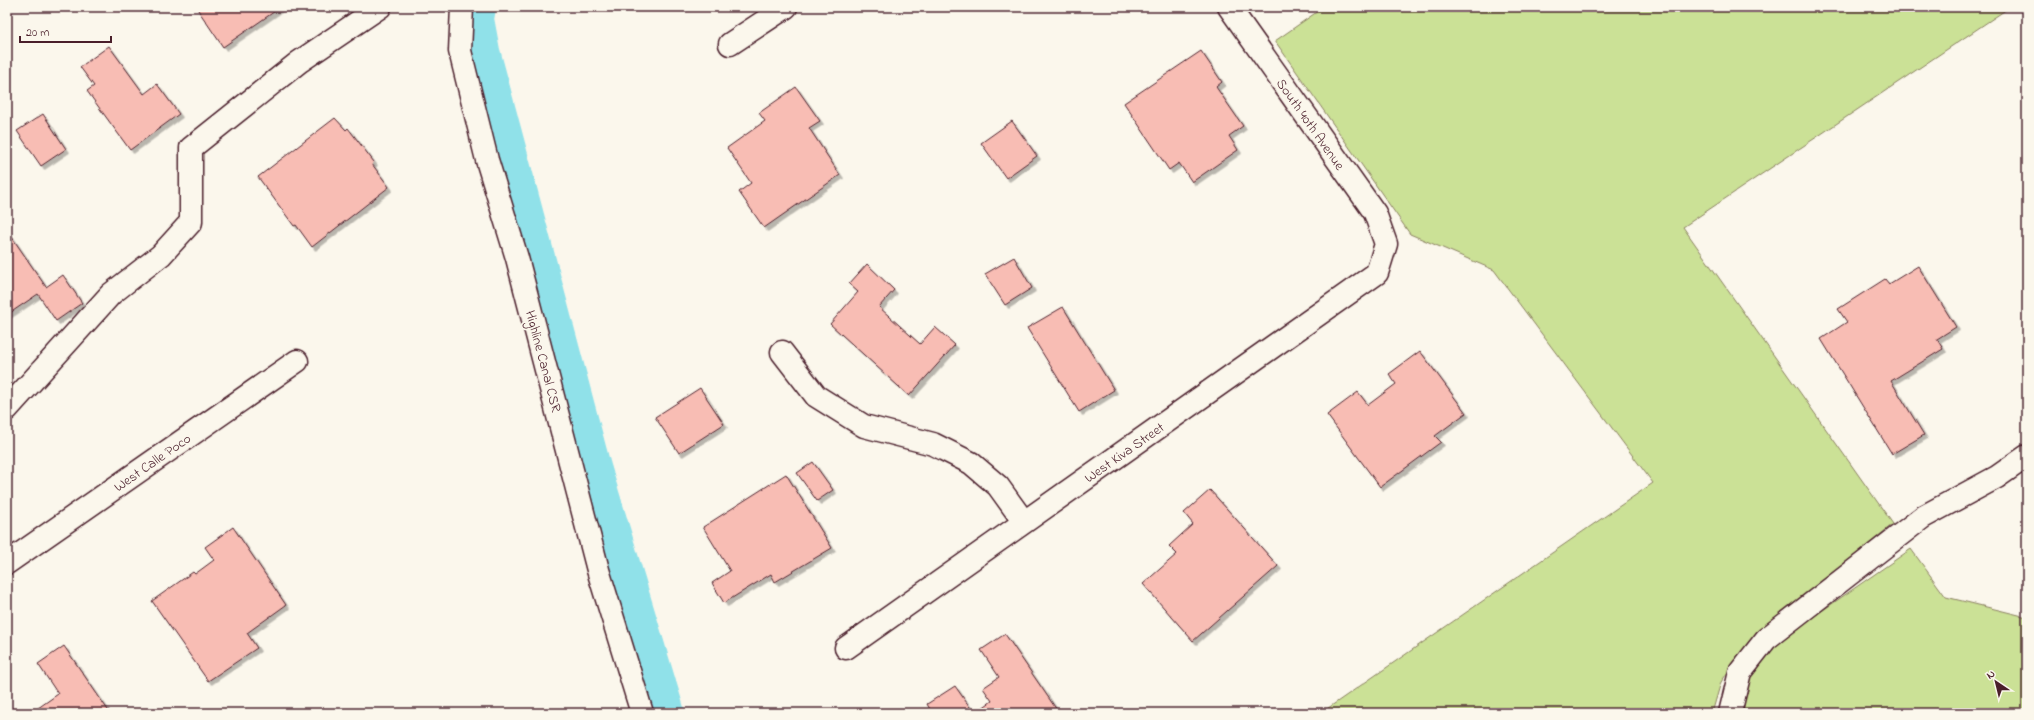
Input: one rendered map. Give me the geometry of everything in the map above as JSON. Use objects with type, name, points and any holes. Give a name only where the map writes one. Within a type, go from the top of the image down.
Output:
[{"type":"street","points":[[7,409],[111,294],[161,255],[190,222],[191,148],[299,62],[380,7]]},
{"type":"street","name":"Highline Canal CSR","points":[[462,7],[460,51],[487,160],[529,303],[598,570],[642,713]]},
{"type":"street","points":[[730,44],[786,7]]},
{"type":"street","name":"South 40th Avenue","points":[[1229,7],[1375,214],[1386,244]]},
{"type":"street","name":"West Kiva Street","points":[[846,648],[1377,273],[1386,244]]},
{"type":"street","points":[[782,352],[816,396],[864,426],[933,444],[971,463],[998,486],[1024,522]]},
{"type":"street","name":"West Calle Poco","points":[[7,563],[297,361]]},
{"type":"street","points":[[1730,713],[1740,672],[1766,639],[1923,517],[1997,477],[2027,456]]},
{"type":"green space","points":[[1324,7],[2010,7],[1683,227],[1893,524],[1750,641],[1721,682],[1712,713],[1321,713],[1653,483],[1494,270],[1410,234],[1275,41]]},
{"type":"green space","points":[[1911,549],[1946,597],[2027,617],[2027,713],[1738,713],[1752,672],[1777,642]]},
{"type":"building","points":[[196,7],[281,7],[223,47]]},
{"type":"building","points":[[109,46],[144,94],[157,84],[179,114],[130,150],[87,91],[94,86],[80,67]]},
{"type":"building","points":[[1201,51],[1222,82],[1216,87],[1243,126],[1229,136],[1238,150],[1192,182],[1179,163],[1169,170],[1124,103]]},
{"type":"building","points":[[796,87],[820,121],[809,128],[840,175],[764,228],[739,192],[751,183],[727,148],[765,121],[759,113]]},
{"type":"building","points":[[43,114],[66,149],[41,166],[17,131]]},
{"type":"building","points":[[335,118],[346,130],[348,128],[374,162],[372,164],[389,187],[312,247],[296,225],[294,226],[258,177]]},
{"type":"building","points":[[1012,121],[1037,156],[1006,178],[981,143]]},
{"type":"building","points":[[7,230],[46,287],[63,275],[82,303],[56,321],[38,294],[7,315]]},
{"type":"building","points":[[1014,257],[1032,288],[1005,305],[985,274]]},
{"type":"building","points":[[867,264],[894,290],[879,307],[920,344],[935,327],[955,345],[909,396],[830,324],[858,292],[849,284]]},
{"type":"building","points":[[1918,266],[1956,327],[1937,339],[1943,349],[1891,381],[1924,435],[1892,454],[1821,339],[1847,322],[1838,309],[1885,279],[1889,284]]},
{"type":"building","points":[[1063,307],[1114,390],[1079,412],[1027,328]]},
{"type":"building","points":[[1420,351],[1466,413],[1435,436],[1441,442],[1380,487],[1327,415],[1358,392],[1368,405],[1396,384],[1389,374]]},
{"type":"building","points":[[700,388],[724,424],[679,453],[655,417]]},
{"type":"building","points":[[813,462],[833,490],[817,501],[797,473]]},
{"type":"building","points":[[786,474],[832,548],[775,582],[771,574],[724,603],[712,583],[730,571],[703,527]]},
{"type":"building","points":[[1210,490],[1278,566],[1193,641],[1143,584],[1177,554],[1169,546],[1193,524],[1184,513]]},
{"type":"building","points":[[233,527],[286,605],[247,633],[257,648],[208,681],[152,601],[193,572],[195,574],[214,560],[205,547]]},
{"type":"building","points":[[1005,634],[1059,713],[975,713],[992,701],[983,688],[999,677],[981,650]]},
{"type":"building","points":[[64,646],[110,713],[31,713],[58,694],[38,664]]},
{"type":"building","points":[[955,686],[974,713],[932,713],[927,704]]},
{"type":"waterway","points":[[480,7],[478,19],[484,51],[595,467],[669,713]]}]
